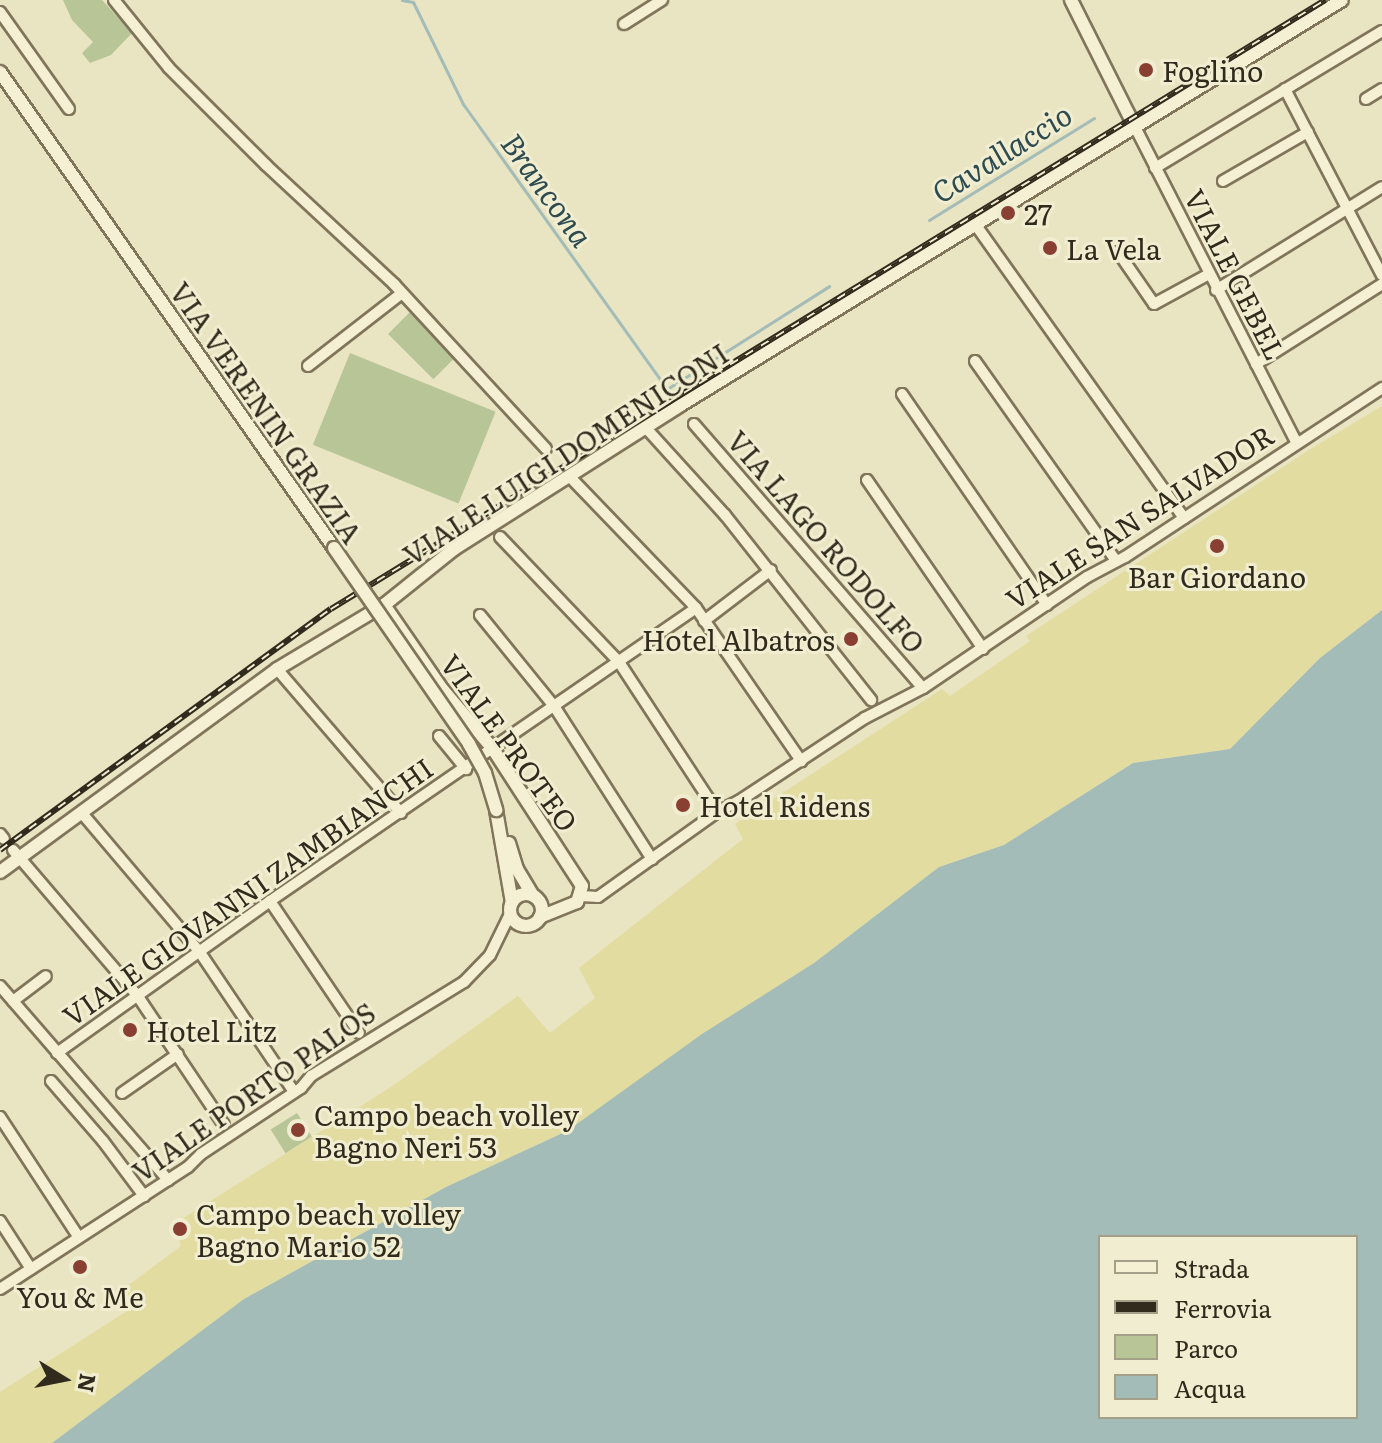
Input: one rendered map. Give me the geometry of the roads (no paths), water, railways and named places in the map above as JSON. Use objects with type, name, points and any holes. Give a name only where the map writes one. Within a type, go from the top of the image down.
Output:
[{"type":"street","points":[[114,0],[169,68],[402,293],[546,449]]},
{"type":"street","points":[[624,24],[662,0]]},
{"type":"street","name":"VIALE LUIGI DOMENICONI","points":[[0,872],[17,855],[277,669],[384,605],[454,549],[975,224],[1342,0]]},
{"type":"street","points":[[1073,1],[1135,127]]},
{"type":"street","points":[[0,12],[69,109]]},
{"type":"street","points":[[1155,168],[1382,31]]},
{"type":"street","name":"VIA VERENIN GRAZIA","points":[[0,72],[469,744],[485,773],[517,869],[535,898]]},
{"type":"street","points":[[1285,89],[1382,275]]},
{"type":"street","points":[[1366,99],[1382,89]]},
{"type":"street","name":"VIALE GEBEL","points":[[1135,127],[1296,442]]},
{"type":"street","points":[[1223,181],[1308,132]]},
{"type":"street","points":[[1216,290],[1382,187]]},
{"type":"street","points":[[975,224],[1184,518]]},
{"type":"street","points":[[1118,252],[1154,304],[1209,274]]},
{"type":"street","points":[[1256,364],[1382,284]]},
{"type":"street","points":[[308,366],[402,293]]},
{"type":"street","points":[[975,361],[1116,561]]},
{"type":"street","name":"VIALE SAN SALVADOR","points":[[923,688],[1382,388]]},
{"type":"street","points":[[902,394],[1047,605]]},
{"type":"street","name":"VIA LAGO RODOLFO","points":[[694,424],[923,688]]},
{"type":"street","points":[[646,428],[771,570],[871,700]]},
{"type":"street","points":[[570,477],[696,608],[801,761]]},
{"type":"street","points":[[867,480],[983,649]]},
{"type":"street","points":[[500,537],[619,662],[717,812]]},
{"type":"street","points":[[704,621],[771,570]]},
{"type":"street","name":"VIALE PROTEO","points":[[384,605],[442,689],[493,749],[582,886],[581,896]]},
{"type":"street","name":"VIALE GIOVANNI ZAMBIANCHI","points":[[57,1053],[270,901],[696,608]]},
{"type":"street","points":[[480,615],[554,706],[652,859]]},
{"type":"street","points":[[277,669],[401,813]]},
{"type":"street","points":[[570,905],[519,896],[511,907],[515,921],[523,925],[533,924],[540,917],[570,905],[581,896],[598,897],[717,812],[865,718],[923,688]]},
{"type":"street","name":"VIALE GIOVANNI ZAMBIANCHI","points":[[439,736],[466,769]]},
{"type":"street","points":[[81,812],[199,951],[294,1092]]},
{"type":"street","name":"VIA VERENIN GRAZIA","points":[[502,829],[511,907]]},
{"type":"street","points":[[17,855],[137,995],[224,1125]]},
{"type":"street","points":[[535,898],[542,908],[540,917]]},
{"type":"street","points":[[270,901],[359,1033]]},
{"type":"street","name":"VIALE PORTO PALOS","points":[[0,1289],[168,1180],[365,1041],[474,974],[490,955],[511,907]]},
{"type":"street","points":[[13,1001],[46,976]]},
{"type":"street","points":[[0,986],[168,1180]]},
{"type":"street","points":[[122,1093],[178,1054]]},
{"type":"street","points":[[51,1081],[103,1141],[144,1196]]},
{"type":"street","points":[[0,1117],[78,1236]]},
{"type":"street","points":[[0,1221],[31,1269]]},
{"type":"water","points":[[1382,610],[1382,1443],[52,1443],[244,1299],[446,1187],[567,1131],[702,1034],[814,963],[939,867],[1004,845],[1133,763],[1230,749],[1320,658]]},
{"type":"waterway","name":"Brancona","points":[[402,0],[413,2]]},
{"type":"waterway","name":"Brancona","points":[[413,2],[463,104],[667,389],[829,286]]},
{"type":"waterway","name":"Cavallaccio","points":[[929,220],[1094,118]]},
{"type":"railway","points":[[0,850],[331,609],[1325,0]]},
{"type":"place","name":"Foglino","points":[[1146,70]]},
{"type":"place","name":"27","points":[[1008,213]]},
{"type":"place","name":"La Vela","points":[[1050,248]]},
{"type":"place","name":"Bar Giordano","points":[[1217,546]]},
{"type":"place","name":"Hotel Albatros","points":[[851,639]]},
{"type":"place","name":"Hotel Ridens","points":[[683,805]]},
{"type":"place","name":"Hotel Litz","points":[[130,1030]]},
{"type":"place","name":"Campo beach volley Bagno Neri 53","points":[[298,1130]]},
{"type":"place","name":"Campo beach volley Bagno Mario 52","points":[[180,1229]]},
{"type":"place","name":"You & Me","points":[[80,1267]]}]
